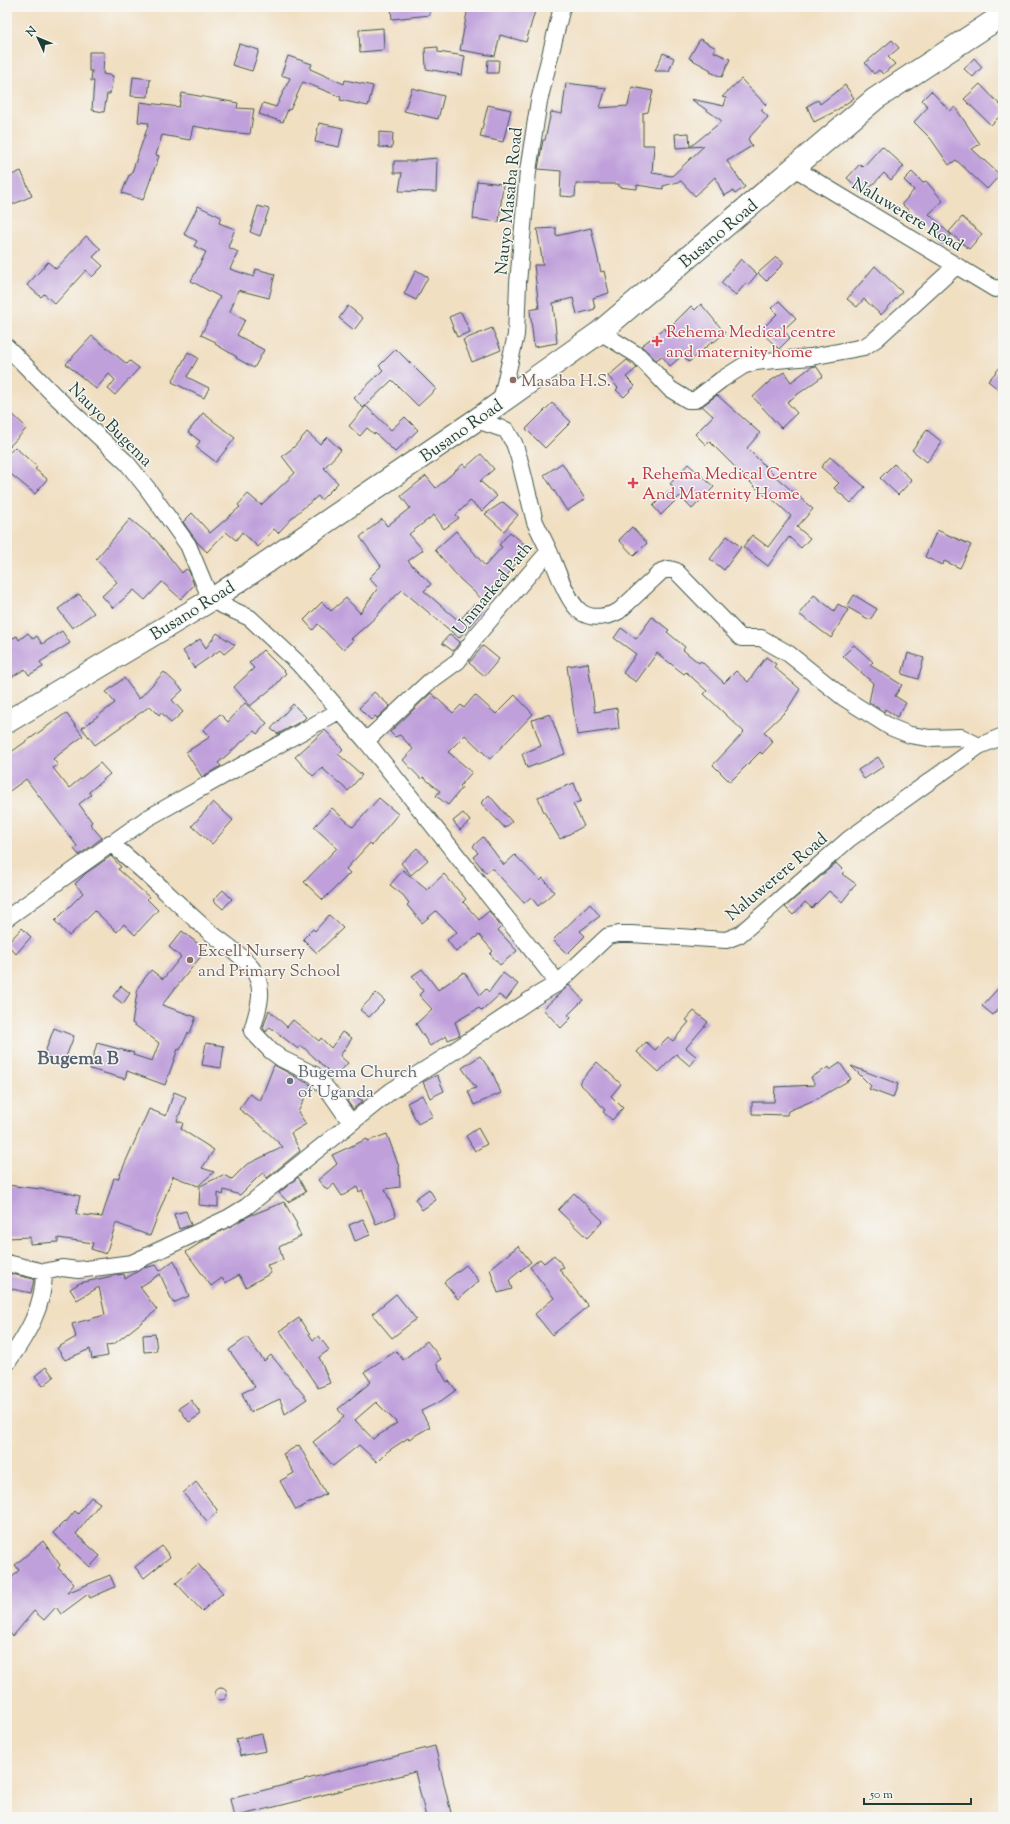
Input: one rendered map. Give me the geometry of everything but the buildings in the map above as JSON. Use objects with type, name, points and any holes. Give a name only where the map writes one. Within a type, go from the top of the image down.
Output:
[{"type":"street","name":"Nauyo Masaba Road","points":[[501,401],[516,335],[518,283],[528,171],[539,101],[562,7]]},
{"type":"street","name":"Busano Road","points":[[7,722],[211,600],[476,420],[600,332],[874,99],[1003,15]]},
{"type":"street","name":"Naluwerere Road","points":[[794,168],[996,289],[1003,287]]},
{"type":"street","points":[[600,332],[639,356],[670,389],[688,400],[695,400],[721,380],[743,366],[755,362],[811,356],[864,347],[876,339],[956,266]]},
{"type":"street","name":"Nauyo Bugema","points":[[7,347],[53,394],[127,463],[188,545],[211,600]]},
{"type":"street","name":"Unmarked Path","points":[[366,741],[429,682],[458,661],[548,551],[535,522],[514,443],[506,430],[476,420]]},
{"type":"street","points":[[548,551],[571,600],[581,612],[597,618],[611,616],[619,612],[662,571],[669,569],[676,571],[741,638],[761,638],[789,654],[844,698],[890,727],[910,735],[929,738],[961,737],[979,746]]},
{"type":"street","points":[[211,600],[250,618],[299,664],[366,741],[558,983]]},
{"type":"street","points":[[7,918],[110,843],[146,819],[339,710]]},
{"type":"street","name":"Naluwerere Road","points":[[44,1272],[62,1268],[78,1270],[132,1263],[228,1218],[246,1207],[403,1083],[558,983],[608,936],[614,934],[639,934],[726,940],[739,934],[849,839],[979,746],[1003,736]]},
{"type":"street","points":[[110,843],[140,866],[206,929],[252,968],[258,978],[260,987],[259,1001],[252,1031],[270,1051],[282,1059],[315,1075],[331,1094],[351,1123]]},
{"type":"street","points":[[7,1263],[44,1272],[44,1287],[41,1302],[24,1340],[7,1363]]},
{"type":"place","name":"Rehema Medical centre and maternity home","points":[[657,341]]},
{"type":"place","name":"Masaba H.S.","points":[[513,380]]},
{"type":"place","name":"Rehema Medical Centre And Maternity Home","points":[[633,483]]},
{"type":"place","name":"Excell Nursery and Primary School","points":[[190,960]]},
{"type":"place","name":"Bugema Church of Uganda","points":[[290,1081]]},
{"type":"district","name":"Bugema B","points":[[78,1057]]}]
